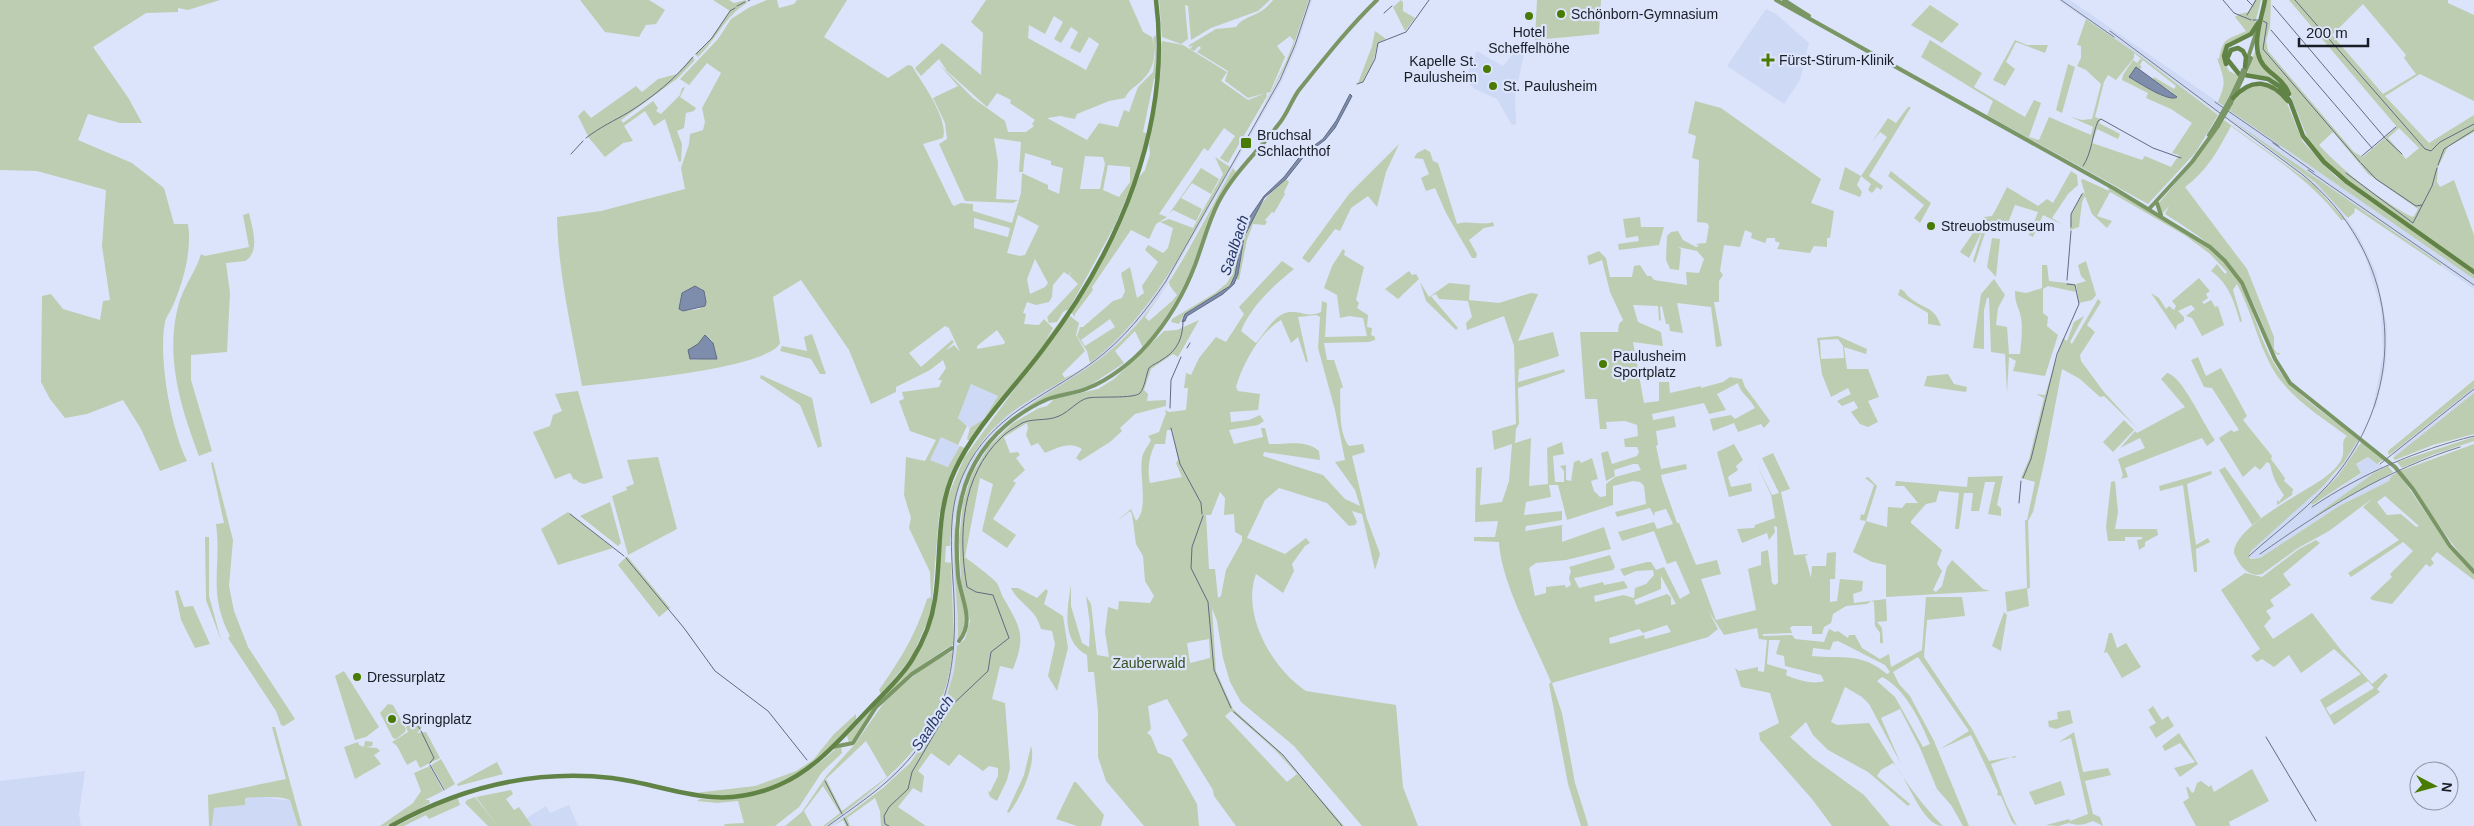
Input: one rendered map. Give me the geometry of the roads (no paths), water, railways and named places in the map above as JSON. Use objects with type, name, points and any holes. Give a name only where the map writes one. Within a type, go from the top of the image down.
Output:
[{"type":"main road","points":[[391,826],[416,812],[458,794],[487,786],[532,778],[577,776],[611,778],[699,797],[720,798],[753,795],[794,778],[814,765],[903,673],[922,642],[935,601],[941,514],[948,488],[958,464],[974,438],[1057,330],[1096,266],[1121,217],[1138,174],[1153,116],[1158,68],[1159,37],[1156,0]]},
{"type":"main road","points":[[960,641],[967,626],[967,614],[959,585],[957,522],[963,491],[983,451],[1003,428],[1022,413],[1048,399],[1081,391],[1098,383],[1132,359],[1149,342],[1169,316],[1184,290],[1213,214],[1234,178],[1278,125],[1299,90],[1327,58],[1345,33],[1377,0]]},
{"type":"main road","points":[[1776,0],[1803,13]]},
{"type":"main road","points":[[1784,0],[1818,22],[2161,215],[2206,244],[2225,261],[2247,293],[2271,351],[2290,382],[2306,397],[2389,462],[2413,489],[2450,546],[2474,572]]},
{"type":"main road","points":[[2150,209],[2204,146],[2231,101],[2256,40],[2264,0]]},
{"type":"main road","points":[[2259,24],[2249,36],[2228,44],[2224,52],[2225,62],[2231,71],[2272,80],[2282,89],[2291,103]]},
{"type":"main road","points":[[2242,73],[2259,24]]},
{"type":"main road","points":[[2256,40],[2259,60],[2286,88],[2303,136],[2324,162],[2347,182],[2474,272]]},
{"type":"main road","points":[[2238,48],[2243,50],[2246,57],[2242,73],[2231,66],[2227,59],[2230,50],[2238,48]]},
{"type":"main road","points":[[2231,101],[2243,88],[2259,84],[2276,89],[2291,103]]},
{"type":"main road","points":[[2150,209],[2157,204],[2160,196]]},
{"type":"main road","points":[[2157,204],[2161,215]]},
{"type":"main road","points":[[833,746],[848,745],[854,742],[876,707],[912,674],[952,648]]},
{"type":"main road","points":[[841,739],[848,745]]},
{"type":"waterway","points":[[1357,84],[1363,82],[1375,59],[1378,43],[1406,32],[1429,0]]},
{"type":"waterway","points":[[2223,0],[2234,13],[2251,20]]},
{"type":"waterway","points":[[2247,0],[2253,6]]},
{"type":"waterway","points":[[2247,15],[2256,0]]},
{"type":"waterway","points":[[2295,0],[2425,149],[2431,151],[2440,142],[2474,124]]},
{"type":"waterway","points":[[737,6],[745,2]]},
{"type":"waterway","name":"Saalbach","points":[[1384,13],[1392,6]]},
{"type":"waterway","points":[[2273,6],[2385,138]]},
{"type":"waterway","points":[[696,54],[712,38],[730,11],[735,8]]},
{"type":"waterway","points":[[2253,20],[2259,20]]},
{"type":"waterway","points":[[2263,21],[2267,23],[2263,49],[2360,162]]},
{"type":"waterway","points":[[2271,30],[2372,148]]},
{"type":"waterway","points":[[586,138],[655,94],[679,73],[693,57]]},
{"type":"waterway","points":[[2083,166],[2098,121],[2101,119],[2153,148],[2181,158]]},
{"type":"waterway","points":[[2362,156],[2396,127]]},
{"type":"waterway","points":[[2438,165],[2444,149],[2474,130]]},
{"type":"waterway","points":[[2386,139],[2402,154]]},
{"type":"waterway","points":[[571,154],[583,141]]},
{"type":"waterway","points":[[2361,163],[2376,179],[2416,206],[2422,205]]},
{"type":"waterway","points":[[2346,173],[2413,223],[2432,186],[2437,168]]},
{"type":"waterway","points":[[2071,227],[2071,214],[2082,194]]},
{"type":"waterway","points":[[2067,280],[2071,231]]},
{"type":"waterway","points":[[2023,478],[2031,459],[2057,354],[2079,304],[2075,285],[2067,284]]},
{"type":"waterway","name":"Saalbach","points":[[889,826],[885,824],[884,816],[889,807],[908,789],[912,772],[950,707],[988,671],[991,652],[1009,638],[993,595],[976,592],[967,587],[964,568],[963,527],[970,488],[978,470],[988,453],[1003,436],[1023,423],[1054,418],[1088,398],[1131,396],[1140,393],[1149,368],[1172,352],[1179,342],[1183,320]]},
{"type":"waterway","points":[[1187,348],[1190,343]]},
{"type":"waterway","points":[[1170,408],[1171,380],[1181,357]]},
{"type":"waterway","points":[[1171,428],[1180,464],[1201,503],[1202,514]]},
{"type":"waterway","points":[[2019,503],[2021,481]]},
{"type":"waterway","points":[[570,514],[624,556]]},
{"type":"waterway","points":[[1203,516],[1192,547],[1191,568],[1208,602],[1214,670],[1231,708]]},
{"type":"waterway","points":[[626,558],[684,628],[715,671],[768,711],[807,760]]},
{"type":"waterway","points":[[1234,712],[1283,755],[1342,826]]},
{"type":"waterway","points":[[421,731],[434,758],[430,763]]},
{"type":"waterway","points":[[2266,737],[2316,821]]},
{"type":"waterway","points":[[430,765],[444,790]]},
{"type":"waterway","points":[[825,781],[842,814]]},
{"type":"waterway","points":[[844,818],[848,826]]},
{"type":"railway","points":[[828,826],[872,794],[897,772],[916,751],[941,707],[948,684],[954,634],[951,540],[953,512],[959,486],[975,453],[1004,421],[1104,353],[1124,335],[1150,303],[1166,281],[1280,80],[1295,45],[1310,0]]},
{"type":"railway","points":[[2061,0],[2114,37]]},
{"type":"railway","points":[[2110,31],[2303,175],[2334,206],[2358,240],[2375,278],[2384,316],[2384,356],[2377,396],[2362,436],[2329,484],[2307,506],[2249,556]]},
{"type":"railway","points":[[2215,102],[2279,146]]},
{"type":"railway","points":[[2273,143],[2314,172]]},
{"type":"railway","points":[[2308,170],[2474,285]]},
{"type":"railway","points":[[2380,464],[2474,389]]},
{"type":"railway","points":[[2312,507],[2350,484],[2390,464],[2432,448],[2474,436]]},
{"type":"railway","points":[[2260,554],[2356,492],[2407,467],[2460,447]]},
{"type":"place","name":"Schönborn-Gymnasium","points":[[1561,14]]},
{"type":"place","name":"Hotel Scheffelhöhe","points":[[1529,16]]},
{"type":"place","name":"Fürst-Stirum-Klinik","points":[[1768,60]]},
{"type":"place","name":"Kapelle St. Paulusheim","points":[[1487,69]]},
{"type":"place","name":"St. Paulusheim","points":[[1493,86]]},
{"type":"place","name":"Bruchsal Schlachthof","points":[[1246,143]]},
{"type":"place","name":"Streuobstmuseum","points":[[1931,226]]},
{"type":"place","name":"Paulusheim Sportplatz","points":[[1603,364]]},
{"type":"place","name":"Dressurplatz","points":[[357,677]]},
{"type":"place","name":"Springplatz","points":[[392,719]]},
{"type":"park label","name":"Zauberwald","points":[[1149,663]]}]
